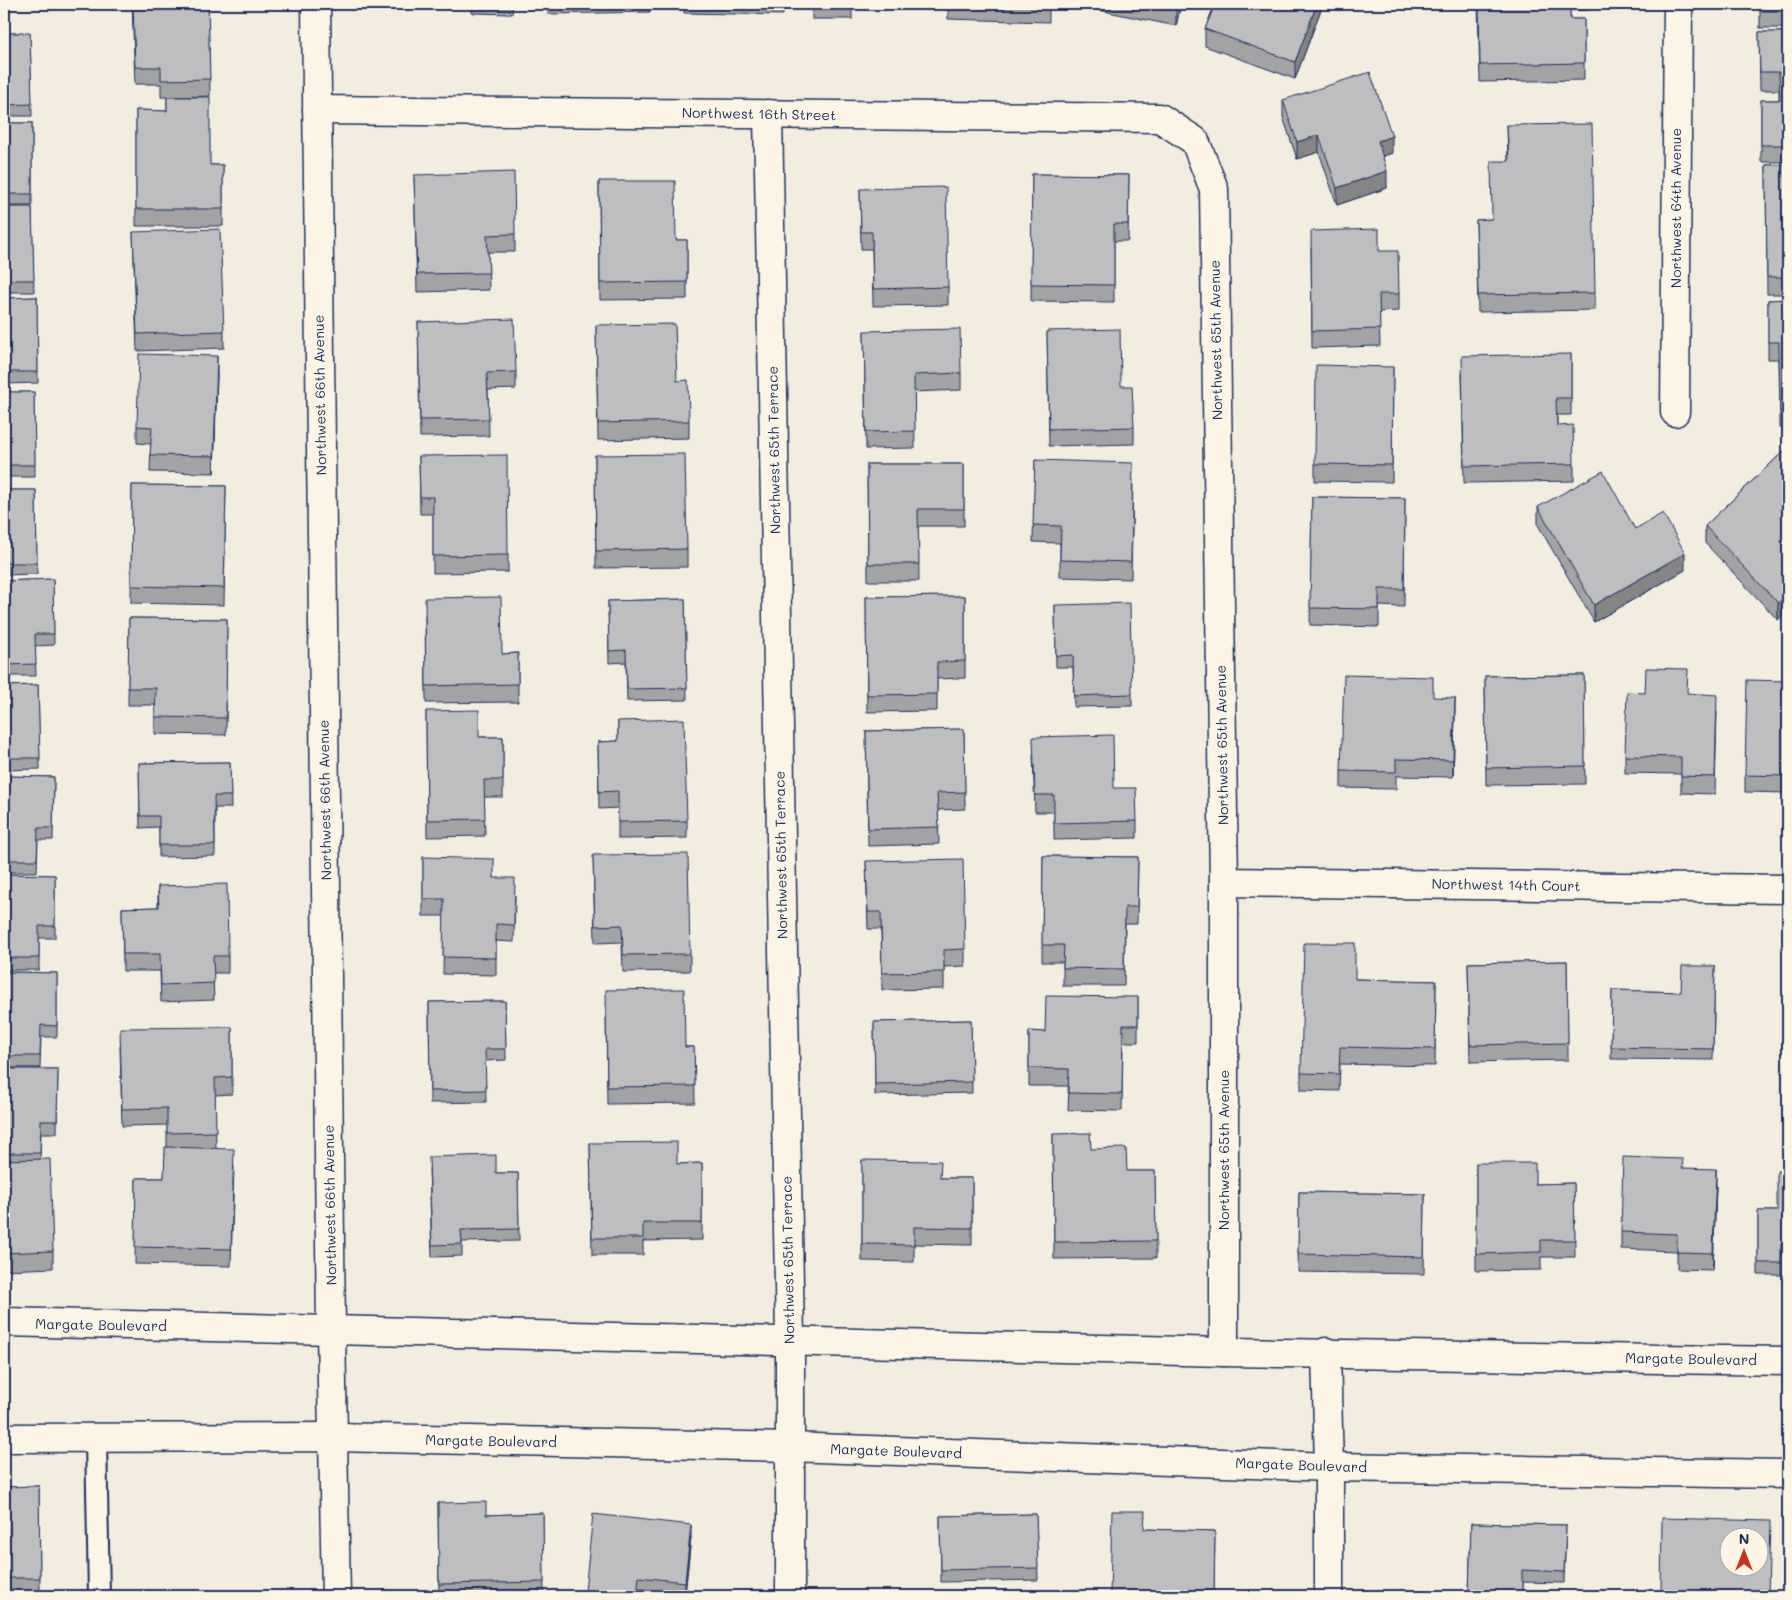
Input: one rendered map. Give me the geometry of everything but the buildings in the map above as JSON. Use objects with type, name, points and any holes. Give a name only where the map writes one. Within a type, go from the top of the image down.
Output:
[{"type":"street","name":"Northwest 66th Avenue","points":[[316,4],[331,1330],[336,1596]]},
{"type":"street","name":"Northwest 64th Avenue","points":[[1675,412],[1678,4]]},
{"type":"street","name":"Northwest 16th Street","points":[[317,110],[1160,118],[1195,141]]},
{"type":"street","name":"Northwest 65th Terrace","points":[[768,114],[790,1340],[790,1596]]},
{"type":"street","name":"Northwest 65th Avenue","points":[[1195,141],[1214,189],[1224,882],[1224,1352]]},
{"type":"street","name":"Northwest 14th Court","points":[[1224,882],[1788,889]]},
{"type":"street","name":"Margate Boulevard","points":[[4,1322],[1224,1352],[1326,1352],[1788,1361]]},
{"type":"street","points":[[1326,1352],[1329,1466],[1329,1596]]},
{"type":"street","name":"Margate Boulevard","points":[[4,1438],[333,1438],[790,1447],[1329,1466],[1788,1474]]},
{"type":"lane","points":[[96,1438],[99,1596]]}]
